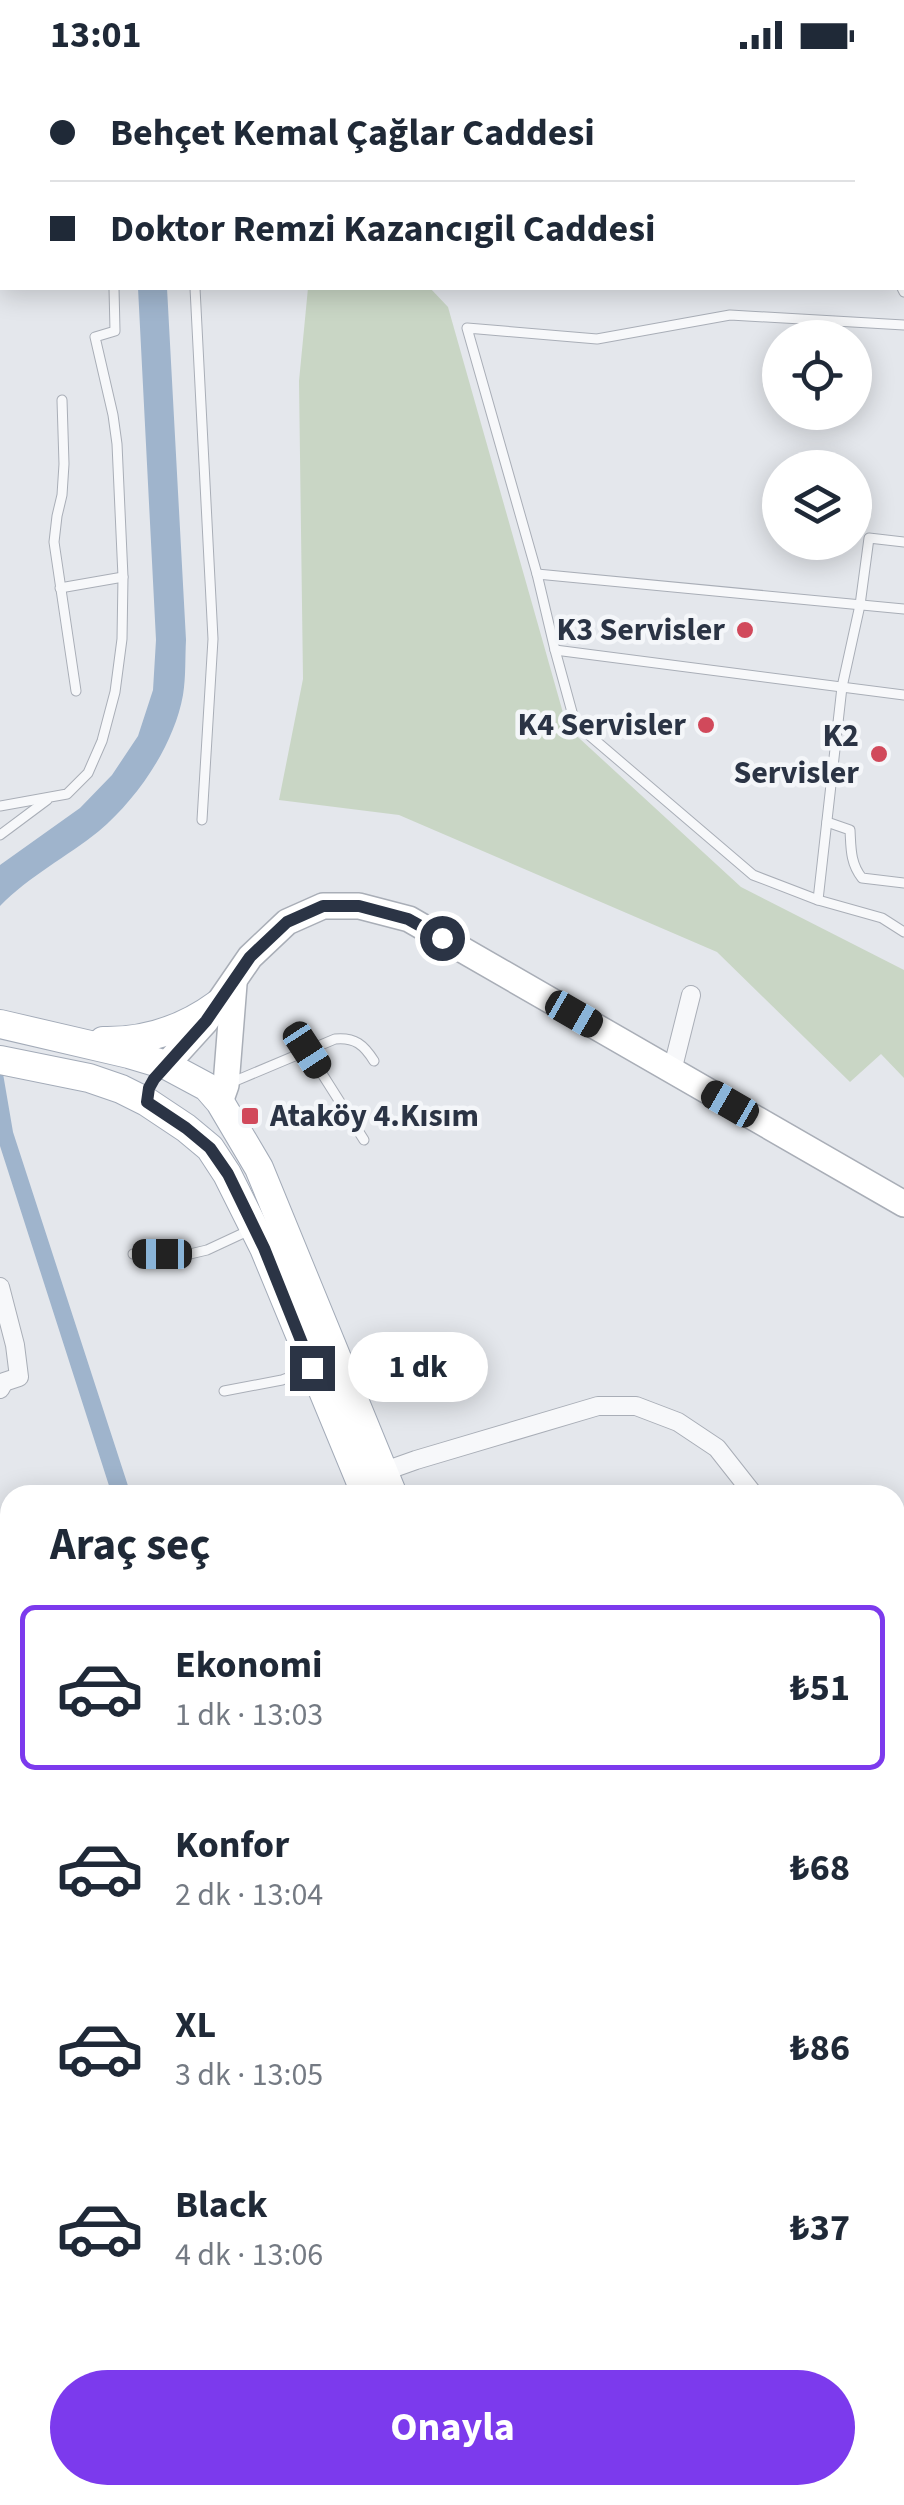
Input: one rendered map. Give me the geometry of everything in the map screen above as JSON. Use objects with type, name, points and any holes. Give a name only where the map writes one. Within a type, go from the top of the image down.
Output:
[{"type":"main road","points":[[147,1102],[154,1079],[206,1021],[250,957],[287,922],[323,906],[359,906],[408,919],[904,1204]]},
{"type":"main road","points":[[70,1040],[113,1041],[166,1034],[200,1017],[226,994]]},
{"type":"main road","points":[[226,994],[223,1093],[259,1168],[389,1483]]},
{"type":"main road","points":[[9,1026],[166,1065],[223,1093]]},
{"type":"main road","points":[[10,1062],[89,1078],[121,1090],[147,1102],[210,1148],[228,1174],[254,1228],[362,1485]]},
{"type":"main road","points":[[186,1128],[199,1125],[210,1116],[223,1093]]},
{"type":"street","points":[[672,1071],[692,995]]},
{"type":"street","points":[[0,1287],[19,1376],[4,1382],[0,1389]]},
{"type":"street","points":[[389,1483],[416,1460],[598,1406],[636,1406],[678,1422],[717,1448],[746,1485]]},
{"type":"lane","points":[[0,806],[67,794],[88,772],[116,692],[123,577],[117,444],[95,338],[115,331],[114,290]]},
{"type":"lane","points":[[195,290],[214,639],[202,820]]},
{"type":"lane","points":[[904,325],[730,316],[596,339],[467,328],[575,722],[753,875],[818,900],[882,918],[904,932]]},
{"type":"lane","points":[[62,400],[64,464],[54,542],[76,691]]},
{"type":"lane","points":[[818,900],[842,687],[860,605],[869,538],[904,542]]},
{"type":"lane","points":[[537,574],[904,610]]},
{"type":"lane","points":[[60,588],[123,577]]},
{"type":"lane","points":[[554,650],[904,695]]},
{"type":"lane","points":[[0,835],[49,798]]},
{"type":"lane","points":[[827,822],[850,830],[852,861],[862,878],[904,884]]},
{"type":"lane","points":[[223,1093],[307,1050],[336,1040],[347,1038],[366,1048],[374,1061]]},
{"type":"lane","points":[[307,1050],[364,1140]]},
{"type":"lane","points":[[133,1254],[190,1254],[254,1228]]},
{"type":"lane","points":[[224,1391],[282,1380],[312,1368]]},
{"type":"green space","points":[[308,290],[432,290],[448,307],[567,727],[741,887],[904,970],[904,1078],[881,1054],[850,1082],[717,952],[399,815],[279,800],[303,679],[299,381]]},
{"type":"water","points":[[138,290],[167,290],[186,640],[183,695],[163,751],[127,803],[99,831],[0,906],[0,865],[80,808],[112,775],[138,736],[153,690],[156,640]]},
{"type":"water","points":[[0,1056],[13,1132],[128,1485],[109,1485],[0,1146]]},
{"type":"place","name":"K3 Servisler","points":[[745,630]]},
{"type":"place","name":"K4 Servisler","points":[[706,725]]},
{"type":"place","name":"K2 Servisler","points":[[879,754]]},
{"type":"place","name":"Ataköy 4.Kısım","points":[[250,1116]]},
{"type":"route","points":[[312,1368],[264,1248],[228,1174],[210,1148],[147,1102],[149,1088],[206,1021],[250,957],[287,922],[323,906],[359,906],[408,919],[442,938]]}]
